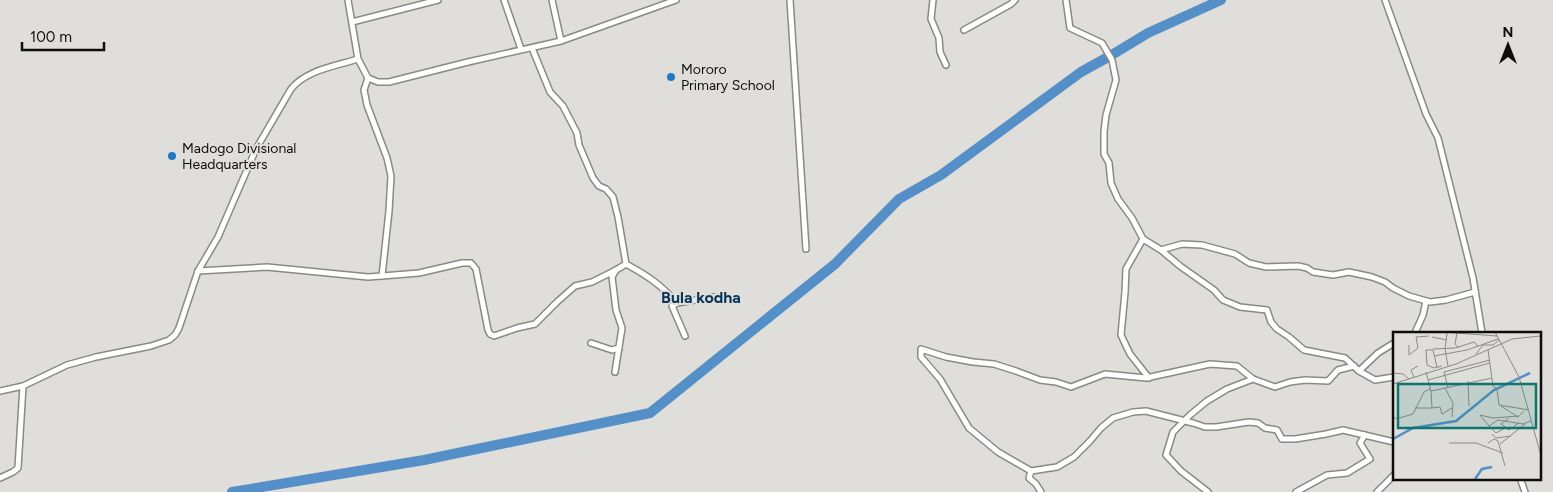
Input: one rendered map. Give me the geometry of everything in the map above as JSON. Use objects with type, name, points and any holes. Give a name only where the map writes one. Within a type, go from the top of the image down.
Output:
[{"type":"street","points":[[348,0],[358,59],[368,78],[378,82],[389,82],[561,41],[676,0]]},
{"type":"street","points":[[352,22],[438,0]]},
{"type":"street","points":[[504,0],[521,49]]},
{"type":"street","points":[[552,0],[561,41]]},
{"type":"street","points":[[790,0],[806,249]]},
{"type":"street","points":[[934,0],[931,19],[939,38],[940,52],[946,65]]},
{"type":"street","points":[[964,30],[1015,0]]},
{"type":"street","points":[[1066,0],[1070,28],[1102,43],[1112,60],[1116,80],[1106,115],[1104,154],[1109,164],[1111,183],[1118,199],[1143,239],[1161,250],[1214,290],[1224,300],[1240,307],[1267,310],[1271,322],[1277,329],[1289,336],[1304,350],[1345,358],[1359,371],[1375,380],[1393,377]]},
{"type":"street","points":[[1385,0],[1426,114],[1438,138],[1475,292],[1482,332]]},
{"type":"street","points":[[532,48],[550,92],[563,106],[577,133],[579,145],[593,178],[599,186],[606,189],[613,197],[626,264]]},
{"type":"street","points":[[0,392],[23,386],[67,365],[151,346],[169,340],[175,335],[198,271],[218,238],[256,149],[291,89],[305,77],[358,59]]},
{"type":"street","points":[[368,78],[364,90],[365,98],[387,158],[391,176],[382,276]]},
{"type":"street","points":[[1143,239],[1126,268],[1121,335],[1130,354],[1149,378]]},
{"type":"street","points":[[1161,250],[1182,244],[1202,245],[1235,254],[1250,263],[1266,267],[1298,266],[1313,272],[1333,275],[1349,272],[1372,277],[1409,296],[1430,302],[1446,300],[1475,292]]},
{"type":"street","points":[[198,271],[267,266],[368,277],[410,275],[462,263],[471,263],[476,269],[488,330],[494,336],[535,324],[575,286],[592,282],[626,264]]},
{"type":"street","points":[[626,264],[648,276],[677,303]]},
{"type":"street","points":[[615,372],[622,328],[616,310],[612,284],[612,277],[616,270]]},
{"type":"street","points":[[684,336],[672,306],[677,303],[713,297]]},
{"type":"street","points":[[1415,332],[1423,315],[1426,301]]},
{"type":"street","points":[[591,343],[612,350],[619,348]]},
{"type":"street","points":[[1359,371],[1393,344]]},
{"type":"street","points":[[1354,366],[1338,370],[1328,381],[1305,380],[1275,386],[1253,379],[1237,366],[1210,364],[1149,378],[1105,374],[1071,387],[1056,382],[1040,380],[1016,370],[994,364],[946,357],[921,349],[921,357],[940,379],[969,428],[998,452],[1030,471],[1057,467],[1074,457],[1101,428],[1114,418],[1133,412],[1146,411],[1205,427],[1249,422],[1258,423],[1265,428],[1277,430],[1282,438],[1303,438],[1342,430],[1393,442]]},
{"type":"street","points":[[1208,492],[1166,455],[1173,432],[1207,401],[1227,389],[1253,379]]},
{"type":"street","points":[[0,478],[18,468],[23,386]]},
{"type":"street","points":[[1296,492],[1327,476],[1346,473],[1370,459],[1360,443],[1365,435]]},
{"type":"street","points":[[1030,471],[1029,478],[1041,492]]},
{"type":"street","points":[[1377,492],[1393,476]]},
{"type":"street","points":[[1521,480],[1525,492]]},
{"type":"waterway","points":[[232,492],[424,460],[650,413],[835,264],[899,199],[941,175],[1081,72],[1148,33],[1221,0]]},
{"type":"place","name":"Mororo Primary School","points":[[671,77]]},
{"type":"place","name":"Madogo Divisional Headquarters","points":[[172,156]]},
{"type":"district","name":"Bula kodha","points":[[701,297]]}]
